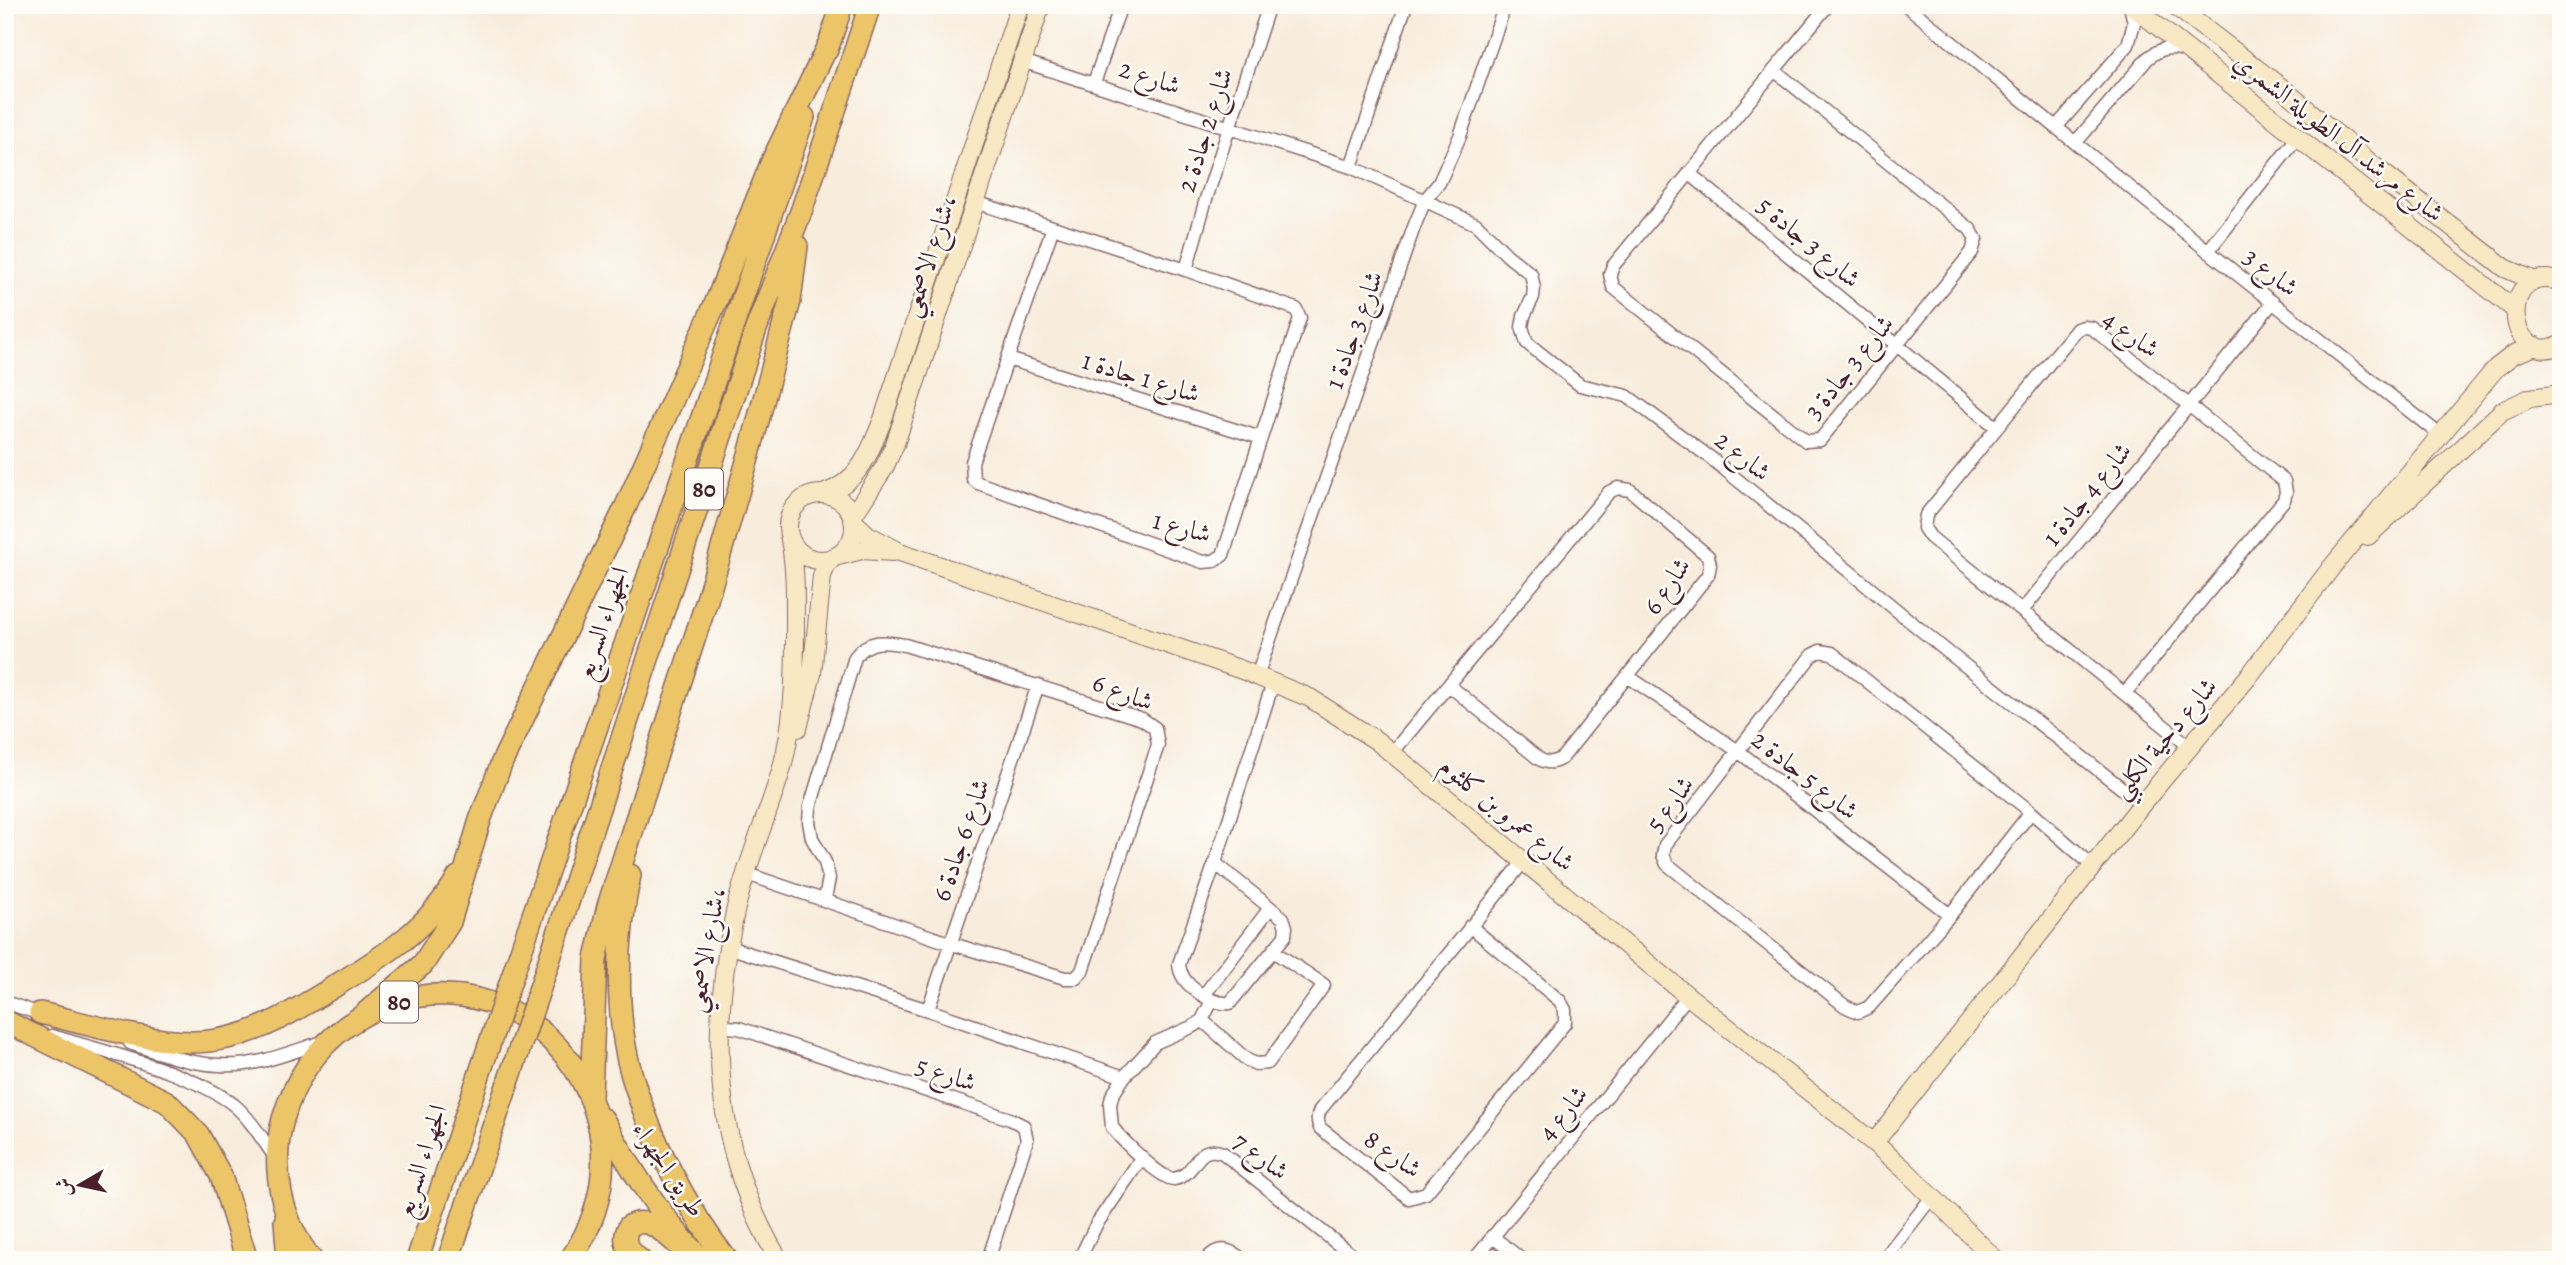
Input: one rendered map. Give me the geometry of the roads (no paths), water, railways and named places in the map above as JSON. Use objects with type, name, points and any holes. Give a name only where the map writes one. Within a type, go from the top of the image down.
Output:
[{"type":"highway","name":"الجهراء السريع","points":[[417,1260],[842,5]]},
{"type":"highway","name":"الجهراء السريع","points":[[448,1260],[756,329],[802,209],[870,5]]},
{"type":"highway","points":[[362,1016],[412,976],[433,951],[456,907],[471,850],[502,762],[626,506],[718,297],[772,161],[831,39]]},
{"type":"highway","points":[[593,1101],[596,958],[608,906],[707,600],[750,451],[790,301],[802,209]]},
{"type":"highway","points":[[651,778],[625,899],[620,979],[624,1030],[632,1075],[663,1152],[692,1207],[727,1260]]},
{"type":"highway","points":[[40,1013],[173,1041],[214,1040],[254,1031],[291,1014],[408,938],[431,915],[451,889],[471,850]]},
{"type":"highway","name":"80","points":[[312,1260],[291,1225],[283,1202],[278,1160],[280,1131],[288,1103],[300,1077],[330,1040],[362,1016],[389,1004],[434,996],[457,997],[502,1008],[541,1031],[573,1064],[593,1101],[602,1132],[602,1189],[583,1241],[570,1260]]},
{"type":"highway","points":[[5,1021],[167,1102],[198,1134],[222,1176],[247,1260]]},
{"type":"highway","name":"طريق الجهراء","points":[[593,1101],[656,1204],[685,1243],[702,1260]]},
{"type":"highway","points":[[283,1202],[288,1260]]},
{"type":"highway","points":[[639,1260],[628,1249],[625,1238],[629,1226],[641,1221],[651,1224],[696,1260]]},
{"type":"street","name":"شارع الاصمعي،","points":[[823,494],[841,487],[858,473],[883,419],[1020,5]]},
{"type":"street","name":"شارع الاصمعي،","points":[[853,519],[884,468],[895,444],[1041,5]]},
{"type":"street","name":"شارع 2","points":[[1094,83],[1121,5]]},
{"type":"street","name":"شارع 2 جادة 2","points":[[1186,270],[1269,5]]},
{"type":"street","points":[[1351,167],[1406,5]]},
{"type":"street","name":"شارع 3 جادة 1","points":[[1265,679],[1381,320],[1425,200],[1439,183],[1460,136],[1505,5]]},
{"type":"street","name":"شارع 3 جادة 3","points":[[1774,70],[1974,233],[1976,239],[1972,252],[1820,440],[1811,442],[1806,441],[1613,287],[1609,274],[1612,266],[1774,70],[1828,5]]},
{"type":"street","name":"شارع 3","points":[[1906,5],[2208,251],[2440,435]]},
{"type":"street","points":[[2057,126],[2128,45],[2134,23],[2131,5]]},
{"type":"street","name":"شارع مرشد آل الطويلة الشمري","points":[[2131,5],[2514,312],[2521,334],[2550,348]]},
{"type":"street","name":"شارع مرشد آل الطويلة الشمري","points":[[2174,5],[2287,92],[2385,174],[2505,268],[2535,281]]},
{"type":"street","points":[[2076,142],[2148,58],[2158,50],[2170,46],[2187,50]]},
{"type":"street","name":"شارع 2","points":[[1022,61],[1351,167],[1476,224],[1508,256],[1531,274],[1533,297],[1522,327],[1527,343],[1580,385],[1627,396],[1712,459],[1949,653],[2142,804]]},
{"type":"street","points":[[2208,251],[2298,137],[2326,149],[2375,186],[2385,184],[2385,174]]},
{"type":"street","name":"شارع 3 جادة 5","points":[[1689,173],[1996,427]]},
{"type":"street","name":"شارع 1","points":[[975,202],[1053,227],[1186,270],[1292,306],[1298,312],[1300,318],[1223,555],[1214,561],[1203,562],[973,479],[972,462],[1053,227]]},
{"type":"street","points":[[2514,312],[2519,295],[2535,281],[2558,279]]},
{"type":"street","name":"شارع 4 جادة 1","points":[[2022,611],[2273,302]]},
{"type":"street","name":"شارع دحية الكلبي","points":[[2496,368],[2507,342],[2514,312]]},
{"type":"street","name":"شارع 4","points":[[2125,693],[2284,500],[2286,492],[2284,481],[2092,328],[2084,327],[2077,329],[1996,427],[1926,515],[1924,528],[1930,537],[2189,746]]},
{"type":"street","name":"شارع دحية الكلبي","points":[[1874,1143],[2142,804],[2249,676],[2331,568],[2496,368],[2514,354],[2550,348]]},
{"type":"street","name":"شارع 1 جادة 1","points":[[1007,359],[1261,438]]},
{"type":"street","points":[[2331,568],[2401,508],[2502,411],[2530,398],[2544,394],[2561,394]]},
{"type":"street","name":"شارع 6","points":[[1392,754],[1609,492],[1623,488],[1630,490],[1706,552],[1710,565],[1708,575],[1562,758],[1550,763],[1539,759],[1450,686]]},
{"type":"street","points":[[823,494],[835,498],[846,506],[853,519],[850,542],[834,558],[812,559],[796,548],[790,540],[789,518],[794,508],[812,495],[823,494]]},
{"type":"street","name":"شارع عمرو بن كلثوم","points":[[853,519],[868,535],[900,552],[1265,679],[1310,698],[1377,741],[1688,996],[1874,1143],[1996,1260]]},
{"type":"street","name":"شارع الاصمعي،","points":[[781,770],[792,712],[795,655],[795,568],[790,540]]},
{"type":"street","name":"شارع عمرو بن كلثوم","points":[[834,558],[862,550],[900,552]]},
{"type":"street","name":"شارع الاصمعي،","points":[[779,1260],[748,1200],[735,1164],[725,1119],[719,1069],[718,1026],[721,989],[736,910],[781,770],[796,738],[809,692],[821,582],[826,566],[834,558]]},
{"type":"street","name":"شارع 6","points":[[747,874],[949,943],[1065,978],[1076,978],[1082,971],[1158,740],[1152,725],[1142,719],[1038,685],[905,645],[875,642],[863,647],[855,657],[810,807],[812,838],[825,862],[829,878],[825,900]]},
{"type":"street","name":"شارع 5","points":[[2031,812],[1950,915],[1869,1007],[1858,1012],[1845,1006],[1667,864],[1663,851],[1812,655],[1826,650],[2031,812],[2094,866]]},
{"type":"street","name":"شارع 5 جادة 2","points":[[1629,677],[1738,751],[1950,915]]},
{"type":"street","points":[[1215,863],[1283,918],[1286,927],[1285,936],[1230,1003],[1221,1004],[1208,998],[1183,979],[1179,964],[1215,863],[1265,679]]},
{"type":"street","name":"شارع 6 جادة 6","points":[[928,1010],[1038,685]]},
{"type":"street","name":"شارع 8","points":[[1470,926],[1560,1001],[1565,1010],[1565,1023],[1426,1193],[1409,1198],[1320,1128],[1317,1118],[1320,1110],[1470,926],[1524,861]]},
{"type":"street","points":[[1270,908],[1208,998],[1202,1020],[1247,1060],[1256,1064],[1268,1063],[1324,985],[1273,950]]},
{"type":"street","points":[[729,947],[928,1010],[1124,1077]]},
{"type":"street","name":"شارع 4","points":[[1474,1260],[1688,996]]},
{"type":"street","points":[[5,1002],[184,1060],[222,1066],[258,1061],[330,1040]]},
{"type":"street","name":"شارع 7","points":[[1202,1020],[1186,1030],[1155,1042],[1124,1077],[1112,1096],[1112,1127],[1142,1157],[1171,1179],[1181,1176],[1208,1150],[1223,1153],[1358,1260]]},
{"type":"street","points":[[5,1021],[171,1073],[217,1094],[244,1115],[278,1160]]},
{"type":"street","name":"شارع 5","points":[[718,1026],[738,1028],[1024,1126],[1027,1140],[988,1260]]},
{"type":"street","points":[[1079,1260],[1096,1225],[1142,1157]]},
{"type":"street","points":[[1883,1260],[1932,1197]]},
{"type":"street","points":[[1492,1236],[1522,1260]]},
{"type":"street","points":[[1206,1260],[1216,1251],[1226,1250],[1243,1260]]}]
